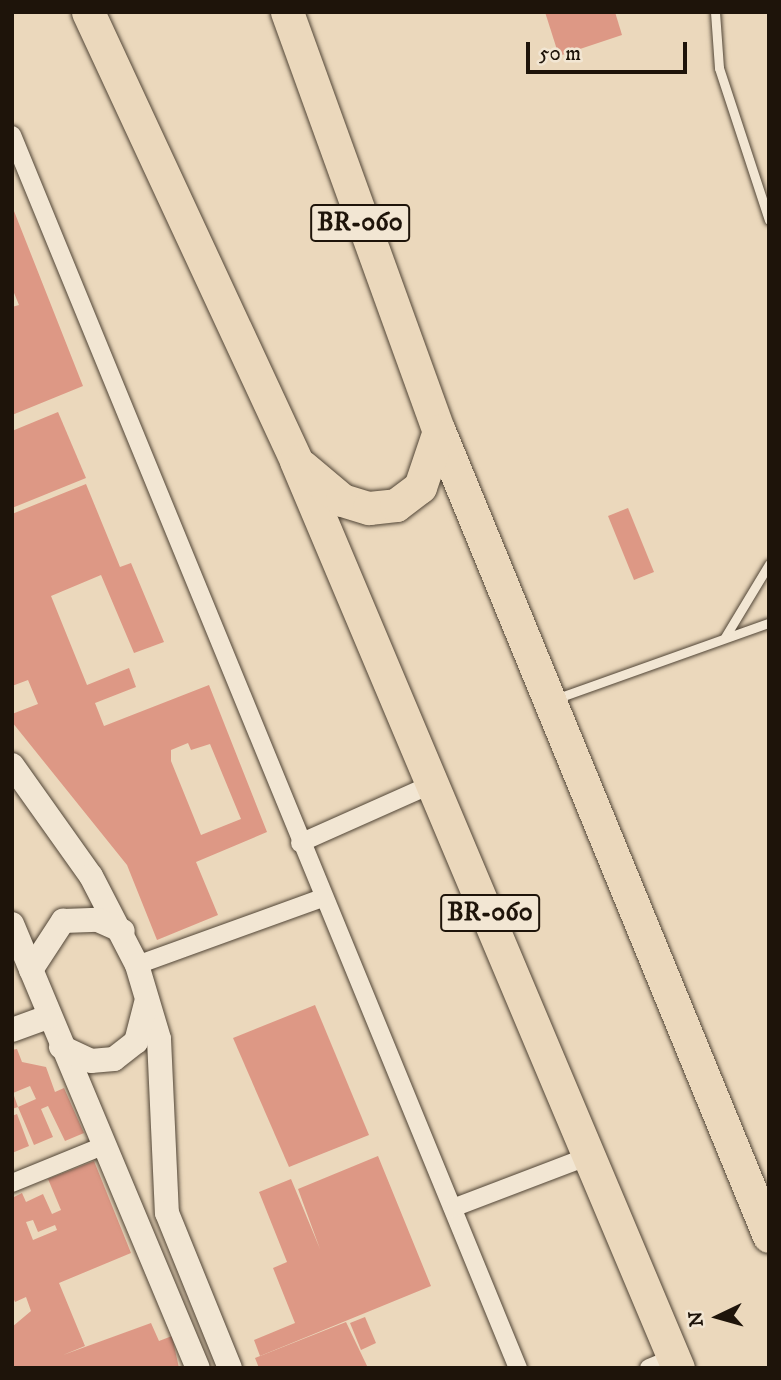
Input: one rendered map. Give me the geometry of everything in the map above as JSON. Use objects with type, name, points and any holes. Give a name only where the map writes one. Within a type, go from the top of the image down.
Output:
[{"type":"highway","name":"BR-060","points":[[88,12],[296,461],[435,783],[592,1155],[667,1364]]},
{"type":"highway","name":"BR-060","points":[[296,21],[439,431],[769,1236]]},
{"type":"highway","points":[[296,461],[342,500],[369,508],[396,505],[420,487],[439,431]]},
{"type":"street","points":[[12,135],[322,898],[518,1368]]},
{"type":"street","points":[[12,765],[123,931],[137,965],[147,995],[162,1064],[167,1213],[230,1368]]},
{"type":"street","points":[[300,843],[435,783]]},
{"type":"street","points":[[137,965],[322,898]]},
{"type":"street","points":[[31,971],[63,921],[98,920],[123,931]]},
{"type":"street","points":[[12,924],[48,1017],[105,1145],[198,1368]]},
{"type":"street","points":[[61,1047],[91,1061],[127,1052],[141,1030],[147,995]]},
{"type":"street","points":[[12,1030],[48,1017]]},
{"type":"street","points":[[12,1183],[105,1145]]},
{"type":"street","points":[[453,1208],[592,1155]]},
{"type":"lane","points":[[715,12],[719,68],[769,220]]},
{"type":"lane","points":[[725,637],[769,564]]},
{"type":"lane","points":[[550,701],[769,623]]},
{"type":"building","points":[[545,12],[615,12],[622,35],[559,56]]},
{"type":"building","points":[[12,206],[83,386],[12,415],[12,307],[19,305],[12,288]]},
{"type":"building","points":[[58,412],[86,478],[12,508],[12,431]]},
{"type":"building","points":[[86,484],[120,567],[131,563],[164,642],[134,653],[101,575],[51,596],[87,685],[129,668],[136,687],[95,703],[104,726],[209,685],[267,832],[196,862],[218,915],[157,940],[127,865],[12,722],[12,714],[38,704],[28,680],[12,686],[12,514]],"holes":[[[188,743],[191,750],[210,744],[241,819],[201,835],[171,761],[171,750]]]},
{"type":"building","points":[[628,508],[654,572],[634,580],[608,516]]},
{"type":"building","points":[[315,1005],[369,1135],[289,1167],[233,1038]]},
{"type":"building","points":[[17,1049],[22,1062],[46,1067],[55,1092],[64,1088],[84,1133],[65,1141],[48,1106],[41,1109],[53,1137],[34,1145],[18,1107],[12,1109],[12,1050]],"holes":[[[30,1086],[36,1099],[18,1107],[13,1093]]]},
{"type":"building","points":[[17,1114],[29,1146],[12,1153],[12,1116]]},
{"type":"building","points":[[378,1156],[431,1286],[260,1356],[254,1340],[295,1323],[273,1268],[287,1262],[259,1192],[291,1179],[320,1249],[298,1189]]},
{"type":"building","points":[[94,1161],[131,1253],[59,1283],[85,1346],[63,1355],[151,1323],[159,1341],[172,1336],[179,1368],[12,1368],[12,1327],[31,1311],[26,1297],[15,1302],[12,1295],[12,1198],[22,1193],[26,1202],[43,1194],[52,1214],[61,1210],[48,1179]],"holes":[[[33,1220],[38,1232],[55,1225],[57,1230],[33,1240],[26,1222]]]},
{"type":"building","points":[[365,1317],[376,1343],[361,1350],[350,1323]]},
{"type":"building","points":[[346,1322],[368,1368],[259,1368],[255,1358]]}]
